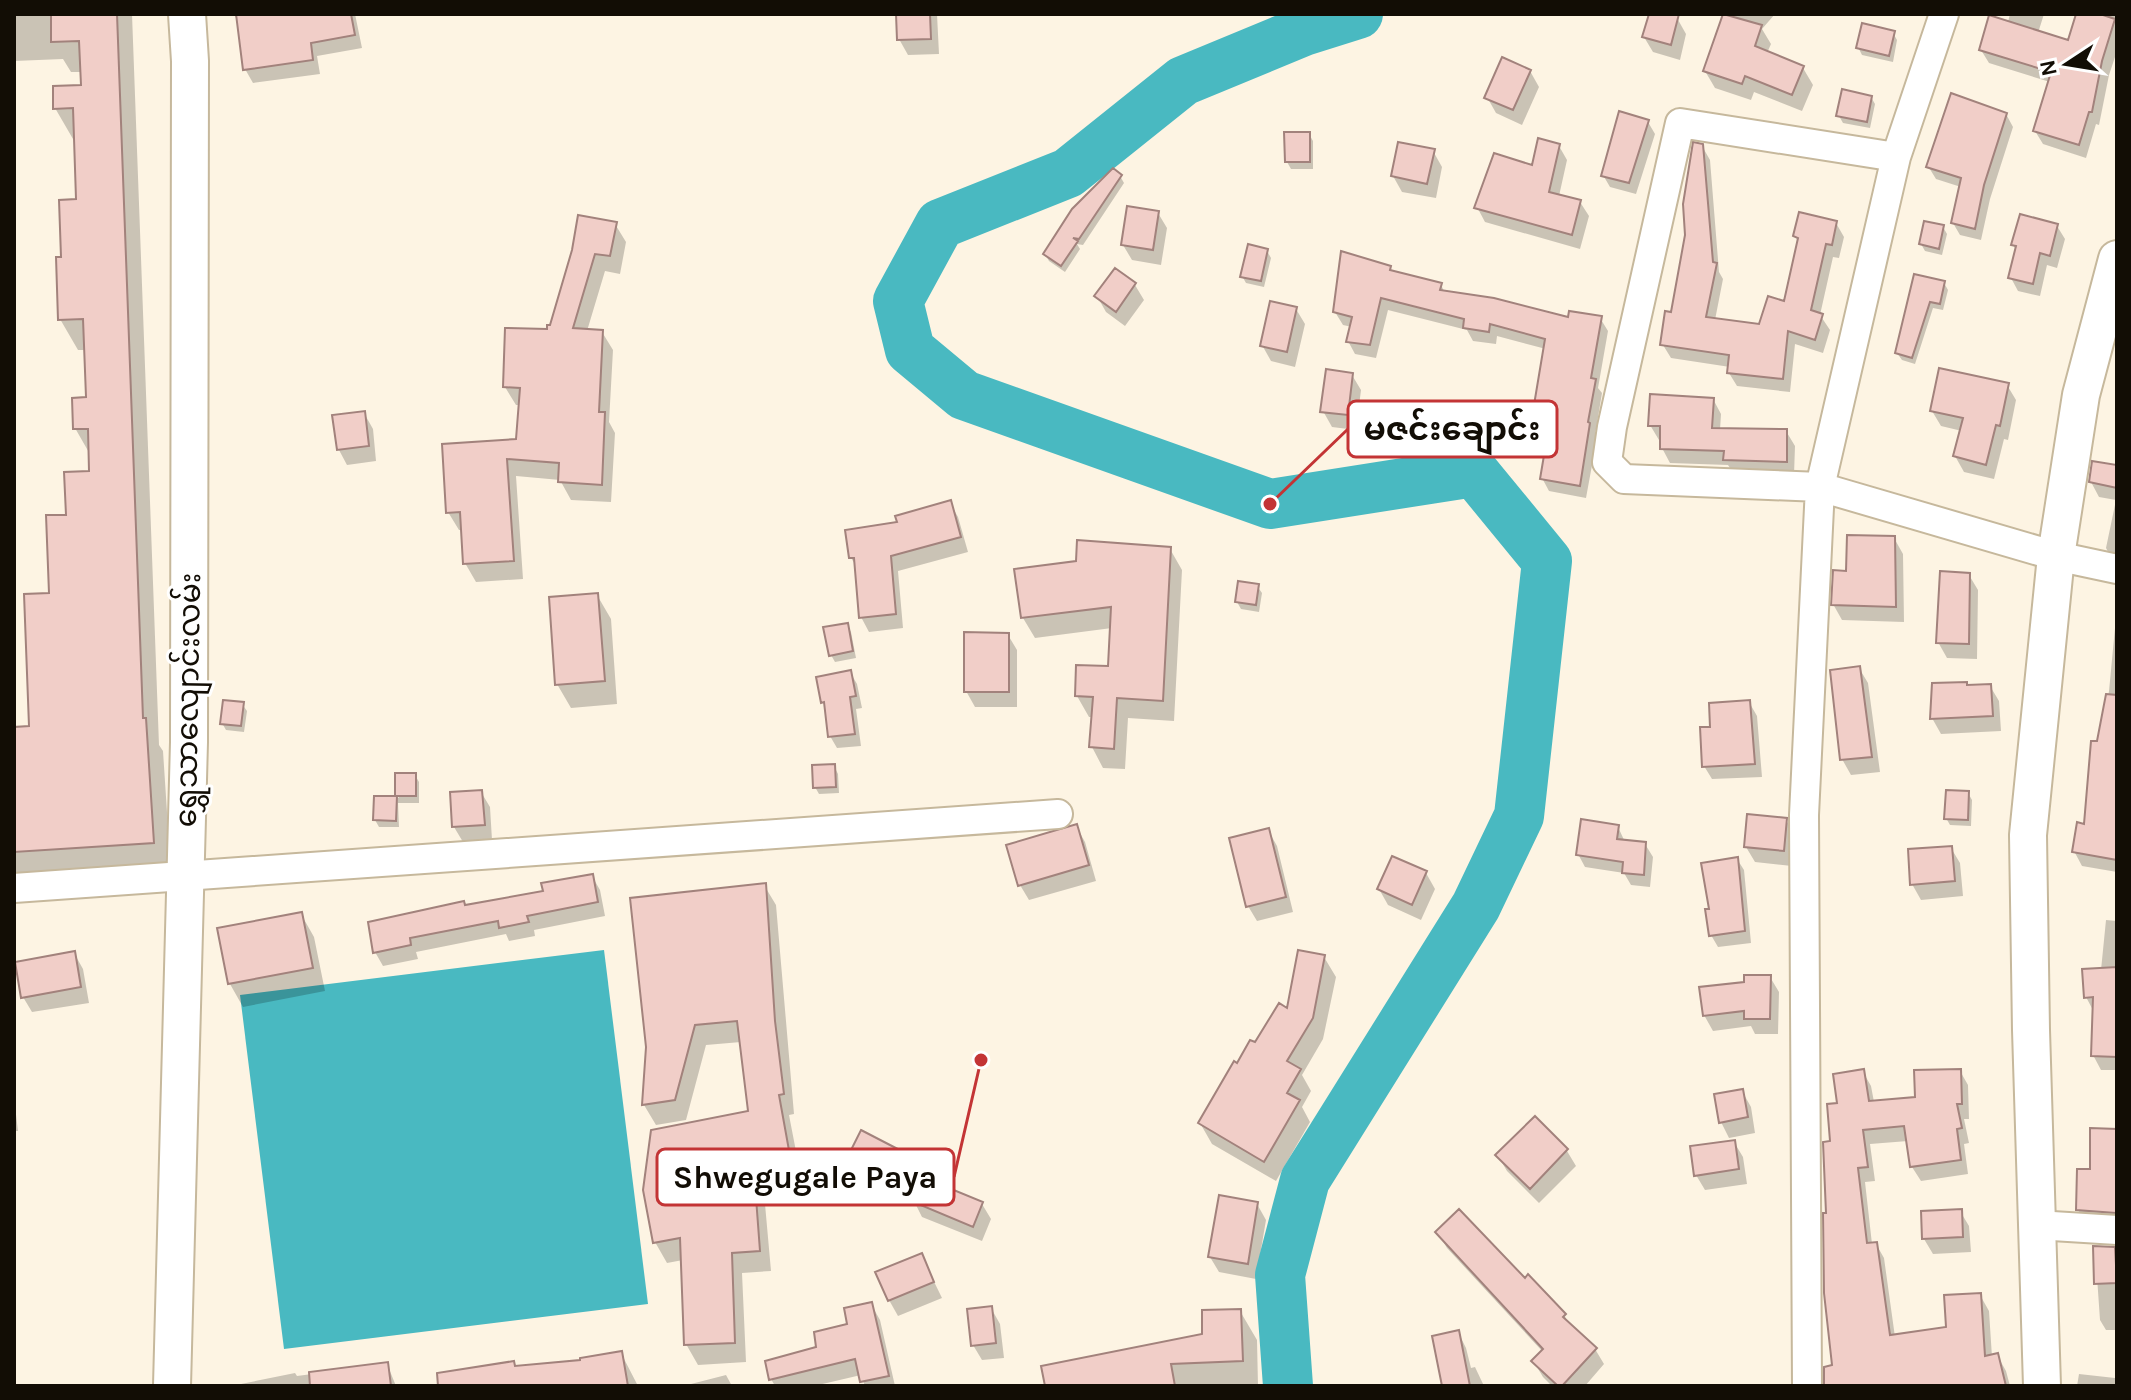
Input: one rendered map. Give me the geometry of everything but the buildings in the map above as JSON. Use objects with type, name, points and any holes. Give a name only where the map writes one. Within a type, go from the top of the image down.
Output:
[{"type":"street","name":"ရွှေသာလျောင်းလမ်း","points":[[172,1386],[189,742],[190,61],[187,14]]},
{"type":"street","points":[[1807,1386],[1804,815],[1820,487],[1896,157],[1944,14]]},
{"type":"street","points":[[1896,157],[1680,123],[1612,427],[1607,462],[1624,479],[1820,487],[2056,556],[2117,569]]},
{"type":"street","points":[[2042,1386],[2028,835],[2056,556],[2081,395],[2117,259]]},
{"type":"street","points":[[14,888],[1058,814]]},
{"type":"street","points":[[2036,1225],[2117,1230]]},
{"type":"water","points":[[604,950],[648,1304],[284,1349],[240,995]]},
{"type":"waterway","points":[[1288,1386],[1280,1275],[1305,1180],[1476,906],[1519,816],[1547,561],[1474,472],[1270,504],[964,395],[910,350],[898,301],[940,224],[1068,173],[1183,81],[1304,31],[1358,14]]},
{"type":"place","name":"မဇင်းချောင်း","points":[[1270,504]]},
{"type":"place","name":"Shwegugale Paya","points":[[981,1060]]}]
